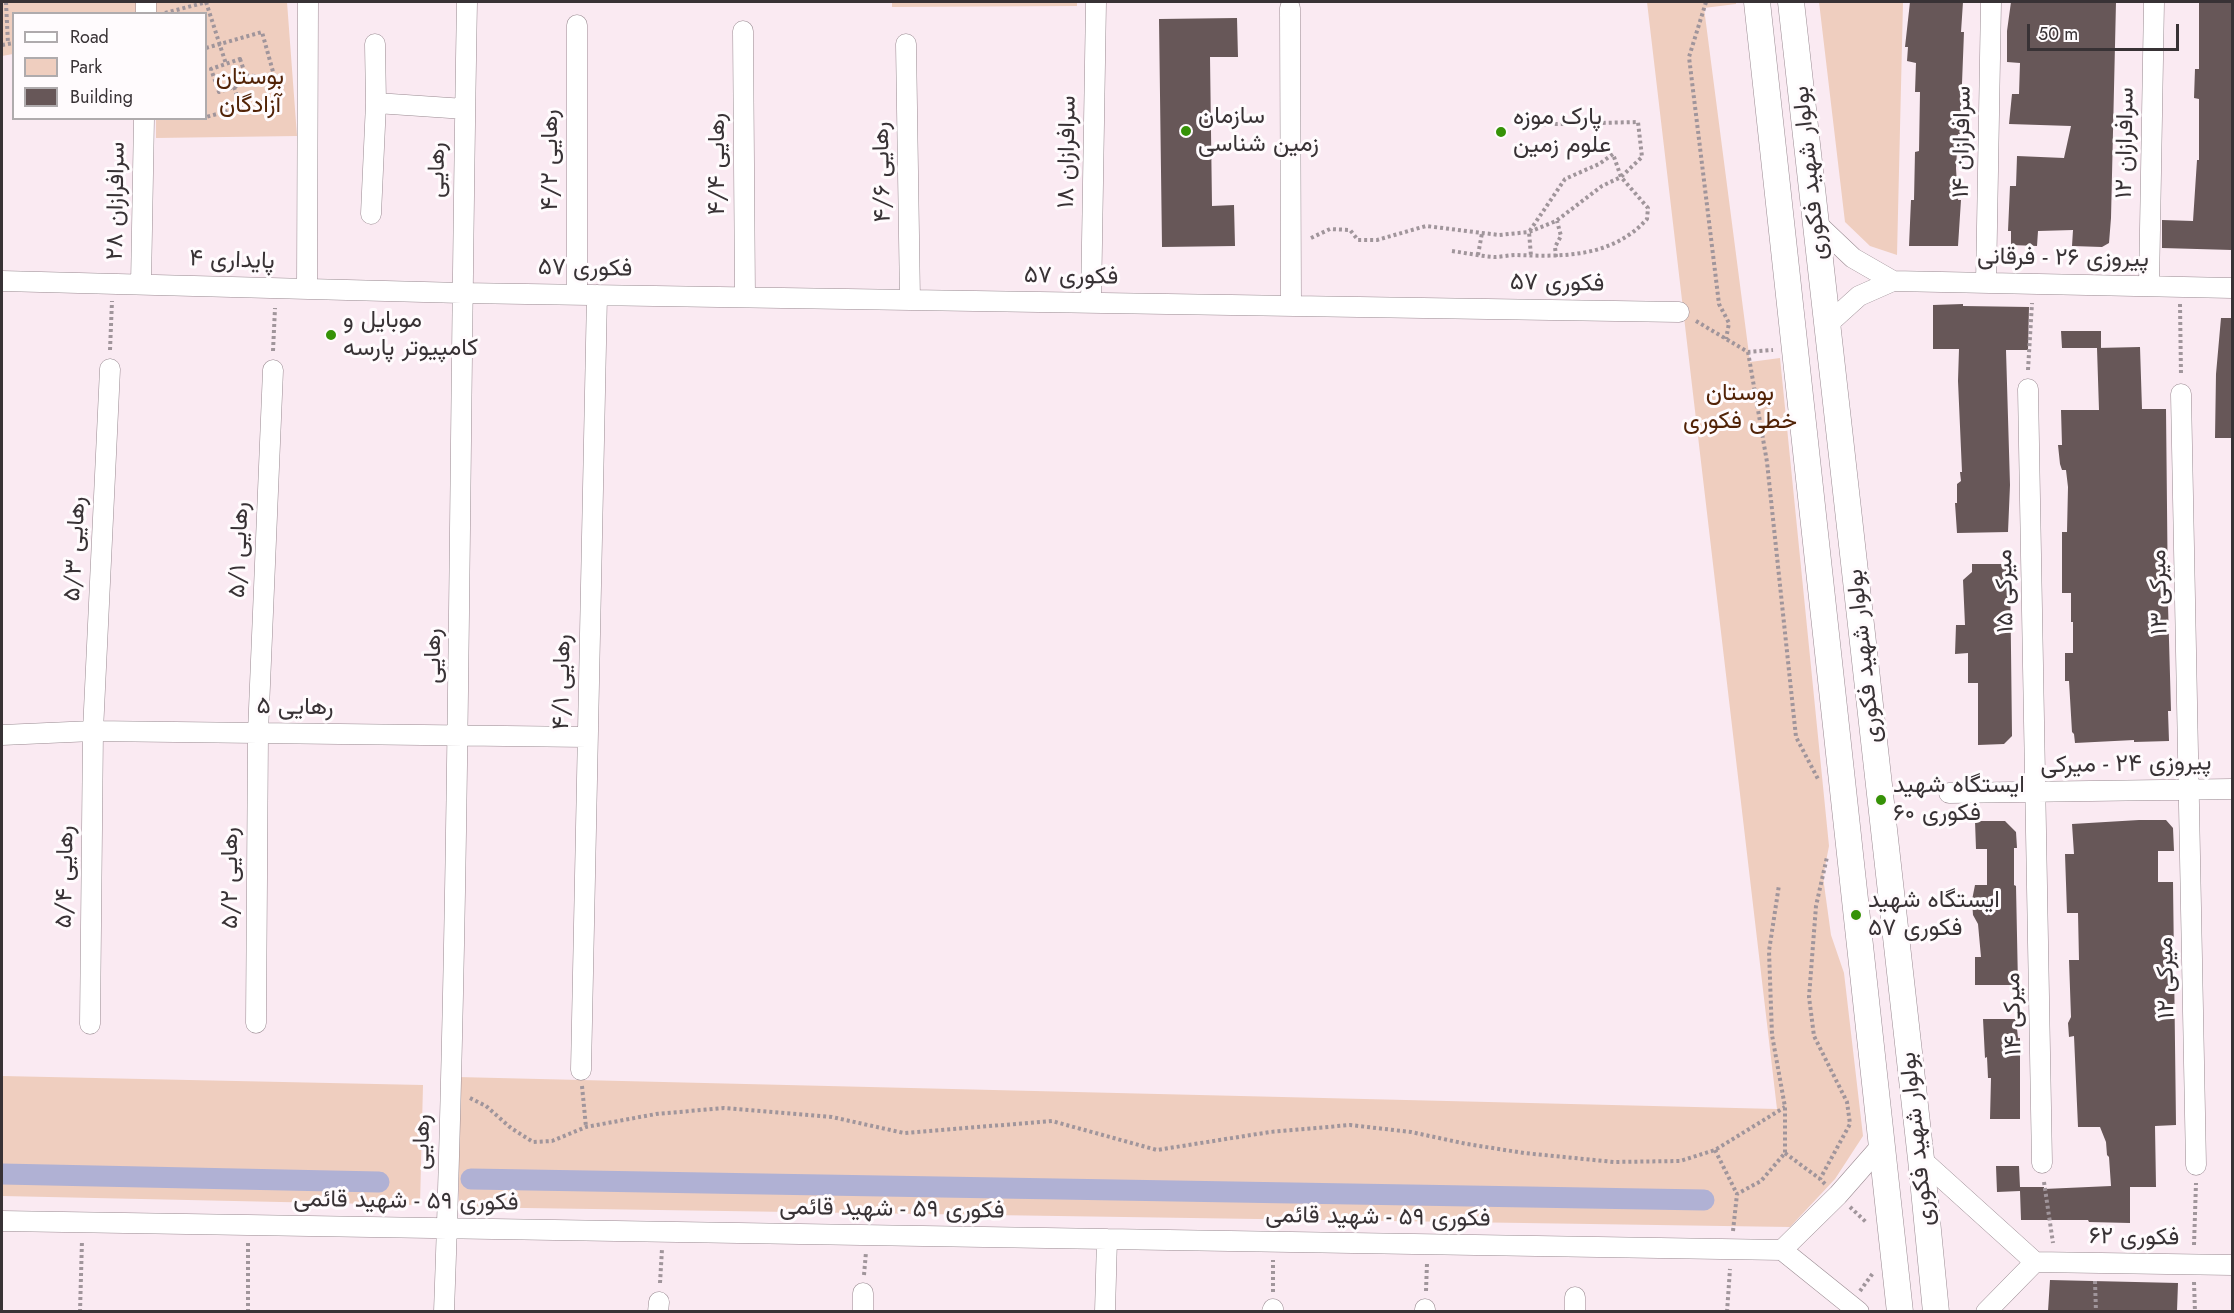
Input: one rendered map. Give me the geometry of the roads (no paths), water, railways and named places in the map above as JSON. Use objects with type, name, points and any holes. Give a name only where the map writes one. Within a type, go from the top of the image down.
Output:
[{"type":"main road","name":"بولوار شهید فکوری","points":[[1757,2],[1900,1311]]},
{"type":"main road","name":"بولوار شهید فکوری","points":[[1791,2],[1921,1158],[1936,1311]]},
{"type":"street","points":[[307,289],[308,2]]},
{"type":"street","name":"رهایی","points":[[444,1311],[459,735],[462,293],[467,2]]},
{"type":"street","name":"سرافرازان ۱۸","points":[[1091,303],[1096,2]]},
{"type":"street","name":"سرافرازان ۱۴","points":[[1986,283],[1991,2]]},
{"type":"street","name":"سرافرازان ۱۲","points":[[2149,286],[2154,2]]},
{"type":"street","points":[[1290,8],[1291,306]]},
{"type":"street","name":"رهایی ۴/۲","points":[[576,25],[577,295]]},
{"type":"street","name":"رهایی ۴/۴","points":[[742,31],[745,297]]},
{"type":"street","points":[[371,214],[376,103],[375,44]]},
{"type":"street","name":"رهایی ۴/۶","points":[[906,44],[910,300]]},
{"type":"street","points":[[376,103],[465,109]]},
{"type":"street","name":"سرافرازان ۲۸","points":[[141,284],[144,120]]},
{"type":"street","points":[[1816,223],[1853,258],[1893,281]]},
{"type":"street","name":"پایداری ۴","points":[[2,281],[462,293]]},
{"type":"street","points":[[1827,324],[1859,296],[1893,281]]},
{"type":"street","name":"پیروزی ۲۶ - فرقانی","points":[[1893,281],[2232,288]]},
{"type":"street","name":"فکوری ۵۷","points":[[462,293],[1679,312]]},
{"type":"street","name":"رهایی ۴/۱","points":[[580,1070],[597,295]]},
{"type":"street","name":"رهایی ۵/۳","points":[[93,731],[110,369]]},
{"type":"street","name":"رهایی ۵/۱","points":[[258,733],[273,370]]},
{"type":"street","name":"میرکی ۱۵","points":[[2028,389],[2035,792]]},
{"type":"street","name":"میرکی ۱۳","points":[[2181,394],[2189,790]]},
{"type":"street","name":"رهایی ۵","points":[[2,735],[93,731],[588,738]]},
{"type":"street","name":"رهایی ۵/۴","points":[[90,1024],[93,731]]},
{"type":"street","name":"رهایی ۵/۲","points":[[256,1023],[258,733]]},
{"type":"street","name":"پیروزی ۲۴ - میرکی","points":[[1949,793],[2232,789]]},
{"type":"street","name":"میرکی ۱۲","points":[[2189,790],[2196,1165]]},
{"type":"street","name":"میرکی ۱۴","points":[[2035,792],[2042,1163]]},
{"type":"street","points":[[1855,1307],[1782,1250],[1838,1195],[1881,1146]]},
{"type":"street","points":[[1921,1158],[2035,1262],[1986,1311]]},
{"type":"street","name":"فکوری ۵۹ - شهید قائمی","points":[[2,1221],[1782,1250]]},
{"type":"street","points":[[1105,1311],[1107,1239]]},
{"type":"street","name":"فکوری ۶۲","points":[[2035,1262],[2232,1265]]},
{"type":"waterway","points":[[2,1174],[379,1182]]},
{"type":"waterway","points":[[471,1179],[1704,1200]]},
{"type":"place","name":"سازمان زمین شناسی","points":[[1186,131]]},
{"type":"place","name":"پارک موزه علوم زمین","points":[[1501,132]]},
{"type":"place","name":"موبایل و کامپیوتر پارسه","points":[[331,335]]},
{"type":"place","name":"ایستگاه شهید فکوری ۶۰","points":[[1881,800]]},
{"type":"place","name":"ایستگاه شهید فکوری ۵۷","points":[[1856,915]]},
{"type":"park label","name":"بوستان آزادگان","points":[[250,92]]},
{"type":"park label","name":"بوستان خطی فکوری","points":[[1740,408]]}]
